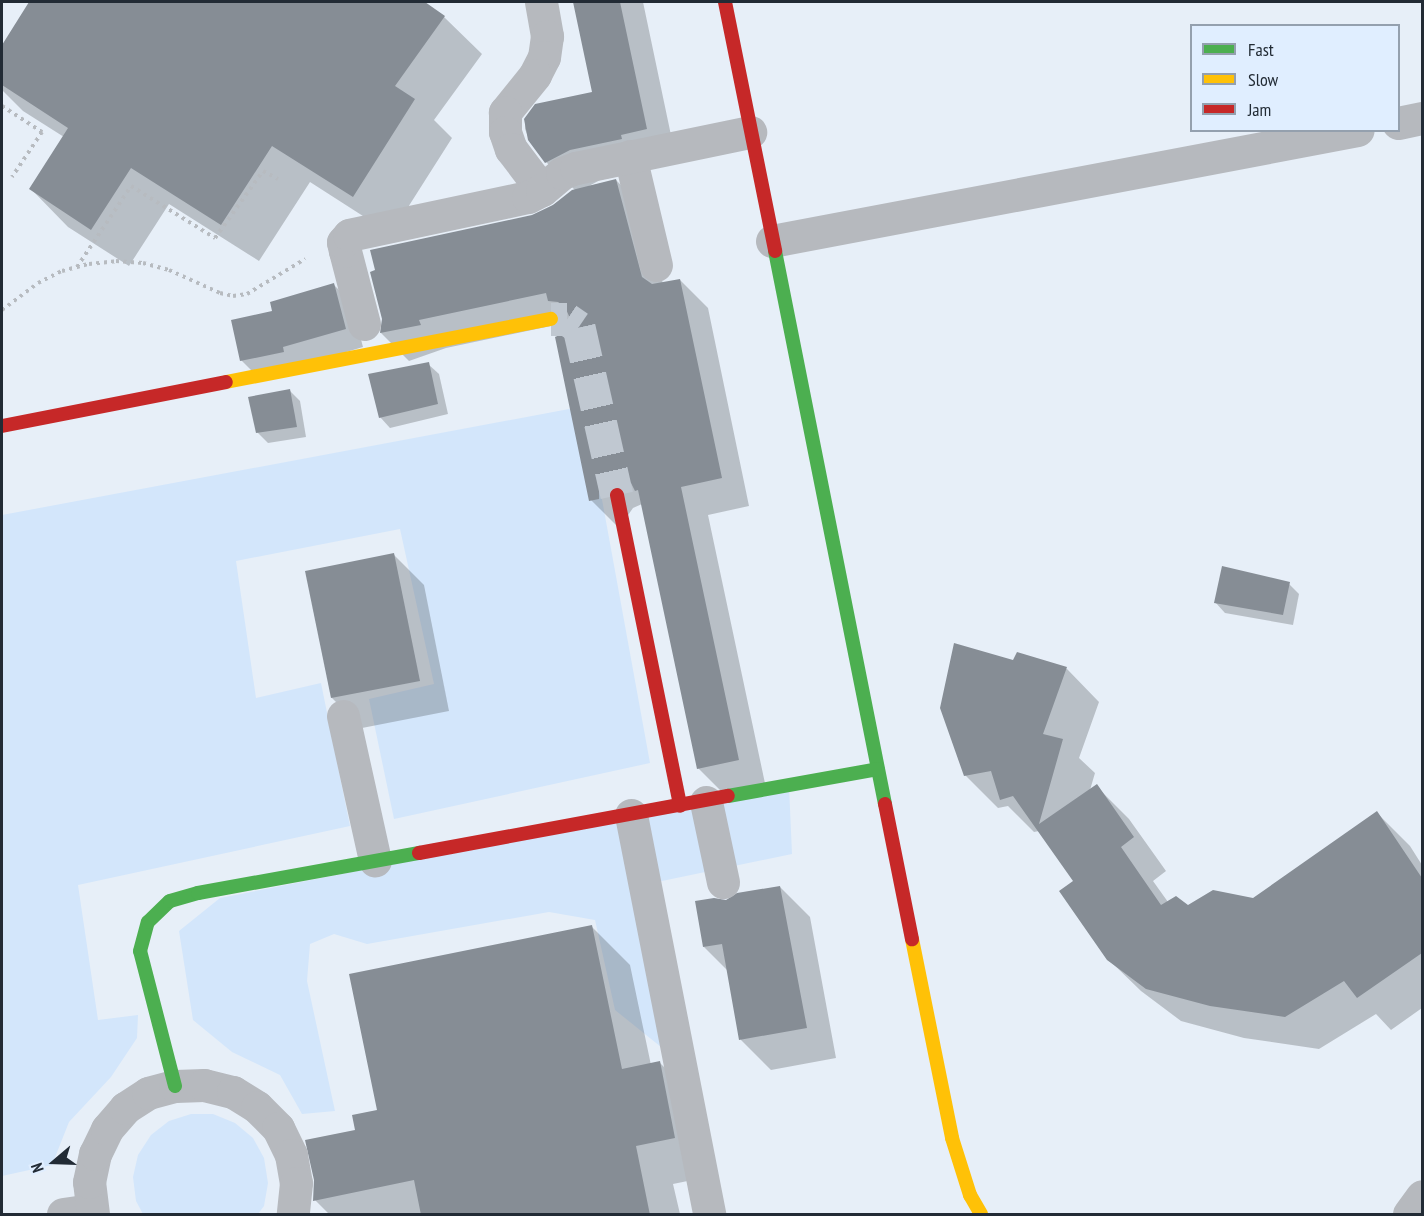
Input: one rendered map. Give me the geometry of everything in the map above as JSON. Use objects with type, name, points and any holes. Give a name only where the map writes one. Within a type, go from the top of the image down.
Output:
[{"type":"street","points":[[541,2],[547,36],[544,57],[535,75],[505,112],[505,132],[511,149],[542,190]]},
{"type":"street","points":[[725,2],[952,1138],[970,1195],[981,1215]]},
{"type":"street","points":[[1400,123],[1422,118]]},
{"type":"street","points":[[364,324],[343,242],[348,235],[516,200],[542,190],[562,173],[576,168],[750,132]]},
{"type":"street","points":[[772,240],[1347,132]]},
{"type":"street","points":[[630,156],[656,265]]},
{"type":"street","points":[[2,426],[551,319]]},
{"type":"street","points":[[616,495],[693,804],[723,882]]},
{"type":"street","points":[[344,716],[375,860]]},
{"type":"street","points":[[175,1086],[140,951],[148,922],[170,901],[198,893],[375,860],[878,769]]},
{"type":"street","points":[[631,815],[709,1215]]},
{"type":"street","points":[[82,1213],[94,1154],[107,1130],[125,1108],[141,1098],[175,1086],[204,1085],[233,1092],[257,1107],[278,1128],[291,1155],[294,1174],[293,1215]]},
{"type":"street","points":[[1409,1215],[1422,1196]]},
{"type":"path","points":[[2,106],[42,132],[12,177]]},
{"type":"path","points":[[76,268],[131,186],[214,238],[263,171],[278,179]]},
{"type":"path","points":[[2,310],[38,283],[76,268],[116,261],[143,263],[169,270],[220,293],[233,296],[247,294],[348,235]]},
{"type":"shaded area","points":[[585,406],[650,763],[394,819],[369,699],[434,684],[400,529],[236,561],[256,698],[321,683],[350,826],[78,885],[98,1020],[138,1015],[137,1038],[111,1077],[69,1122],[52,1165],[2,1176],[2,515]]},
{"type":"shaded area","points":[[789,786],[792,854],[638,886],[671,1055],[615,1010],[595,920],[549,912],[367,944],[334,934],[310,944],[307,981],[335,1111],[302,1114],[280,1075],[232,1052],[193,1020],[179,931],[220,898]]},
{"type":"shaded area","points":[[191,1114],[213,1114],[235,1123],[253,1138],[264,1158],[268,1183],[264,1206],[258,1214],[143,1214],[136,1201],[133,1177],[138,1155],[151,1135],[169,1121]]},
{"type":"building","points":[[29,2],[425,2],[445,16],[395,86],[415,99],[353,197],[272,146],[221,225],[131,168],[91,230],[29,189],[68,128],[2,85],[2,45]]},
{"type":"building","points":[[573,2],[620,2],[647,129],[621,135],[622,139],[570,150],[545,163],[528,140],[524,119],[535,104],[592,92]]},
{"type":"building","points":[[616,179],[642,277],[652,284],[680,279],[722,478],[681,487],[739,760],[697,769],[638,490],[635,491],[631,483],[623,477],[613,477],[605,481],[599,489],[599,499],[589,501],[555,337],[564,333],[568,326],[569,316],[565,307],[558,302],[548,301],[546,293],[419,320],[421,325],[380,333],[382,319],[370,272],[375,270],[370,250],[532,215],[553,205],[572,190]]},
{"type":"building","points":[[334,283],[346,329],[283,347],[284,352],[240,361],[231,320],[272,311],[270,302]]},
{"type":"building","points":[[429,362],[438,404],[379,418],[368,374]]},
{"type":"building","points":[[290,389],[297,427],[256,433],[248,397]]},
{"type":"building","points":[[394,553],[420,681],[331,698],[305,571]]},
{"type":"building","points":[[1222,566],[1290,582],[1283,615],[1214,603]]},
{"type":"building","points":[[954,643],[1013,660],[1017,652],[1067,667],[1043,734],[1063,739],[1039,824],[1097,784],[1134,837],[1121,847],[1161,905],[1176,896],[1188,905],[1213,890],[1253,898],[1377,811],[1422,878],[1422,953],[1357,998],[1344,981],[1285,1017],[1210,1006],[1146,989],[1107,960],[1059,891],[1073,881],[1013,796],[1000,800],[991,771],[964,776],[940,708]]},
{"type":"building","points":[[780,886],[807,1028],[739,1040],[722,944],[703,947],[695,901],[714,898],[726,900],[737,893]]},
{"type":"building","points":[[592,925],[622,1069],[660,1061],[675,1138],[636,1146],[650,1215],[421,1215],[414,1180],[313,1201],[314,1180],[305,1140],[355,1130],[352,1115],[377,1110],[349,974]]},
{"type":"tunnel","points":[[551,319],[567,319],[579,327],[617,495]]},
{"type":"traffic: fast","points":[[775,251],[885,804]]},
{"type":"traffic: fast","points":[[728,796],[878,769]]},
{"type":"traffic: fast","points":[[175,1086],[140,951],[148,922],[170,901],[198,893],[419,853]]},
{"type":"traffic: slow","points":[[226,382],[551,319]]},
{"type":"traffic: slow","points":[[912,939],[952,1138],[970,1195],[981,1214]]},
{"type":"traffic: jam","points":[[725,2],[775,251]]},
{"type":"traffic: jam","points":[[2,426],[226,382]]},
{"type":"traffic: jam","points":[[617,495],[680,806]]},
{"type":"traffic: jam","points":[[419,853],[728,796]]},
{"type":"traffic: jam","points":[[885,804],[912,939]]}]
